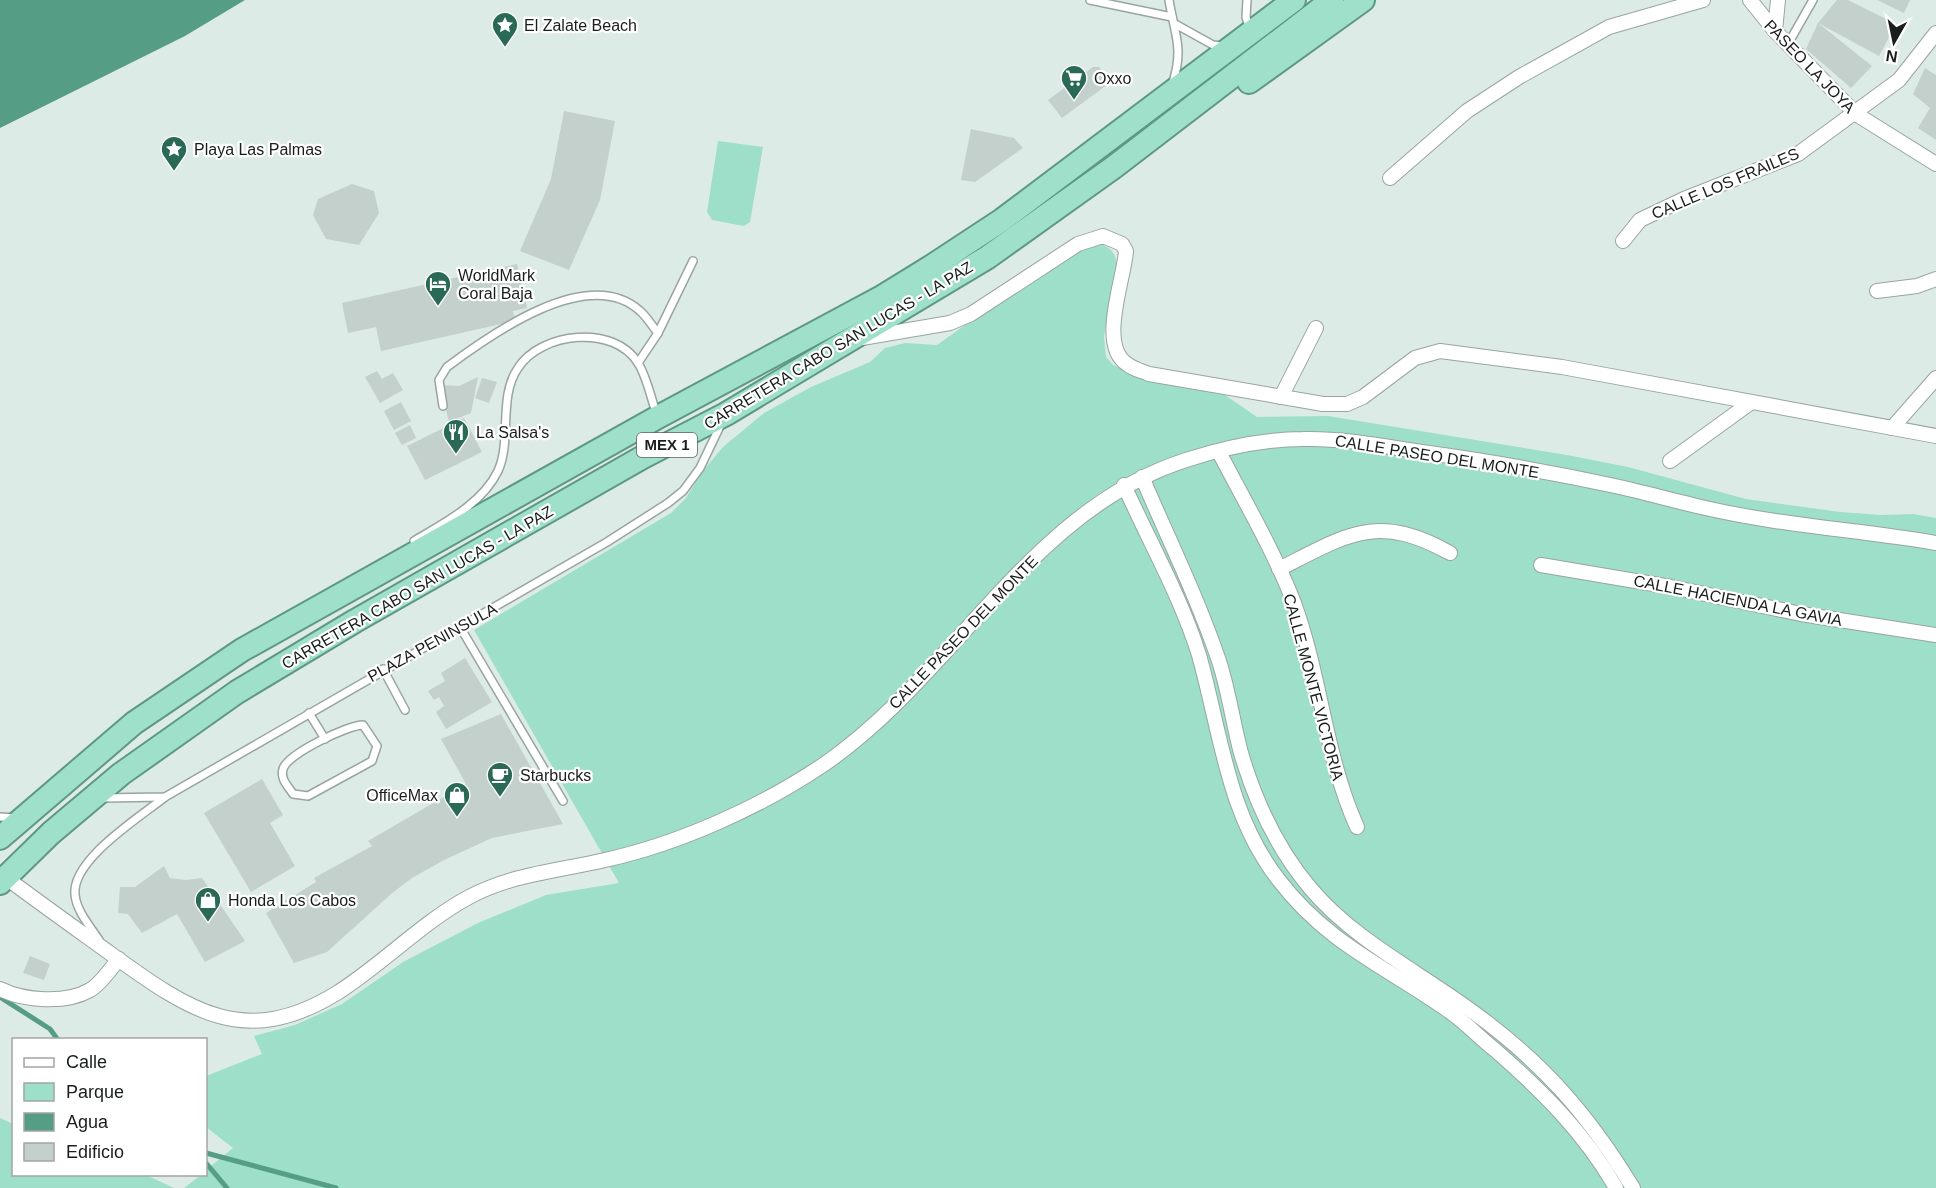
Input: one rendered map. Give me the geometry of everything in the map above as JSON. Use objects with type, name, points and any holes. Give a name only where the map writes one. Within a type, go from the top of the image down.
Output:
[{"type":"highway","name":"CARRETERA CABO SAN LUCAS - LA PAZ","points":[[0,838],[10,817],[161,703],[242,651],[658,417],[861,309],[932,266],[1011,214],[1294,0]]},
{"type":"highway","name":"CARRETERA CABO SAN LUCAS - LA PAZ","points":[[2,880],[91,798],[188,724],[295,656],[643,457],[726,414],[988,257],[1113,167],[1332,0]]},
{"type":"highway","points":[[1113,167],[1207,113],[1363,0]]},
{"type":"street","points":[[1390,178],[1467,111],[1519,77],[1609,27],[1703,0]]},
{"type":"street","name":"PASEO LA JOYA","points":[[1750,0],[1775,31],[1856,114],[1936,164]]},
{"type":"street","points":[[1775,31],[1778,0]]},
{"type":"street","name":"CALLE LOS FRAILES","points":[[1623,241],[1640,220],[1684,199],[1798,154],[1856,114],[1899,80],[1936,33]]},
{"type":"street","points":[[848,340],[950,323],[971,314],[1078,244],[1103,236],[1122,244],[1126,251],[1112,334],[1115,351],[1126,364],[1149,374],[1323,404],[1347,404],[1363,397],[1415,358],[1440,351],[1562,367],[1936,436]]},
{"type":"street","points":[[1877,291],[1917,286],[1936,279]]},
{"type":"street","points":[[1281,397],[1316,328]]},
{"type":"street","points":[[1892,428],[1936,378]]},
{"type":"street","points":[[1670,461],[1750,402]]},
{"type":"street","name":"CALLE PASEO DEL MONTE","points":[[2,880],[167,994],[204,1012],[234,1020],[252,1021],[285,1016],[330,997],[366,974],[434,920],[468,898],[502,882],[537,872],[601,861],[657,847],[744,809],[823,765],[920,681],[1023,569],[1088,510],[1124,485],[1187,459],[1259,442],[1301,439],[1365,443],[1466,458],[1615,486],[1723,512],[1936,543]]},
{"type":"street","name":"CALLE MONTE VICTORIA","points":[[1219,452],[1279,569],[1294,604],[1315,680],[1331,755],[1343,795],[1358,827]]},
{"type":"street","points":[[1142,477],[1218,659],[1241,753],[1270,833],[1312,890],[1341,920],[1474,1012],[1530,1057],[1570,1097],[1633,1188]]},
{"type":"street","points":[[1124,485],[1198,653],[1223,759],[1239,813],[1257,848],[1277,879],[1304,910],[1347,947],[1453,1014],[1510,1064],[1554,1105],[1580,1135],[1616,1188]]},
{"type":"street","points":[[1279,569],[1338,539],[1374,529],[1428,541],[1450,553]]},
{"type":"street","name":"CALLE HACIENDA LA GAVIA","points":[[1541,565],[1671,587],[1801,614],[1936,635]]},
{"type":"street","points":[[1223,759],[1241,753]]},
{"type":"street","points":[[0,989],[13,995],[58,999],[91,990],[119,960]]},
{"type":"lane","points":[[1090,0],[1172,17]]},
{"type":"lane","points":[[1168,95],[1178,66],[1180,46],[1170,0]]},
{"type":"lane","points":[[1247,0],[1246,16],[1251,33]]},
{"type":"lane","points":[[1788,44],[1813,0]]},
{"type":"lane","points":[[1176,25],[1213,45],[1231,46]]},
{"type":"lane","points":[[639,363],[658,333],[693,261]]},
{"type":"lane","points":[[443,406],[439,380],[447,368],[466,353],[549,304],[568,298],[592,296],[616,299],[639,310],[658,333]]},
{"type":"lane","points":[[410,544],[472,503],[498,471],[503,451],[509,392],[517,369],[528,357],[561,341],[598,338],[625,349],[639,363],[658,417]]},
{"type":"lane","name":"PLAZA PENINSULA","points":[[91,798],[165,797],[607,542],[676,497],[700,468],[726,414]]},
{"type":"lane","points":[[360,584],[391,555]]},
{"type":"lane","points":[[460,627],[563,801]]},
{"type":"lane","points":[[384,669],[405,711]]},
{"type":"lane","points":[[309,713],[325,739]]},
{"type":"lane","points":[[363,725],[377,746],[375,757],[308,796],[297,796],[283,778],[283,768],[288,761],[325,739],[354,726],[363,725]]},
{"type":"lane","points":[[105,949],[78,908],[75,885],[79,874],[102,848],[165,797]]},
{"type":"green space","points":[[718,141],[763,147],[750,222],[744,226],[712,220],[707,212]]},
{"type":"green space","points":[[1098,244],[1112,251],[1115,257],[1117,265],[1104,337],[1106,357],[1113,365],[1141,378],[1225,395],[1257,417],[1328,416],[1628,467],[1746,499],[1840,512],[1881,515],[1913,514],[1936,518],[1936,1188],[184,1188],[200,1176],[207,1176],[207,1169],[233,1148],[207,1128],[207,1076],[262,1054],[254,1036],[295,1025],[342,1004],[403,962],[478,923],[546,895],[619,883],[474,630],[671,513],[686,498],[703,471],[723,447],[764,413],[811,387],[870,362],[885,348],[905,343],[937,345],[1061,257]]},
{"type":"green space","points":[[0,1118],[12,1124],[12,1176],[148,1176],[174,1188],[0,1188]]},
{"type":"water","points":[[0,0],[245,0],[185,36],[0,128]]},
{"type":"building","points":[[1837,0],[1848,0],[1896,24],[1879,56],[1818,23]]},
{"type":"building","points":[[1877,0],[1910,0],[1904,13]]},
{"type":"building","points":[[1818,23],[1872,66],[1851,88],[1806,49]]},
{"type":"building","points":[[1093,67],[1099,67],[1111,82],[1062,118],[1048,100]]},
{"type":"building","points":[[1925,68],[1936,75],[1936,140],[1918,128],[1930,108],[1913,94]]},
{"type":"building","points":[[564,111],[615,121],[600,200],[569,270],[520,251],[551,179]]},
{"type":"building","points":[[971,129],[1014,138],[1023,148],[975,182],[961,180]]},
{"type":"building","points":[[352,184],[374,191],[379,213],[359,245],[326,239],[313,215],[318,199]]},
{"type":"building","points":[[517,264],[527,308],[513,311],[515,321],[381,351],[376,327],[348,333],[342,303]]},
{"type":"building","points":[[377,371],[382,379],[393,373],[403,390],[380,403],[365,377]]},
{"type":"building","points":[[478,377],[471,413],[449,422],[440,385],[459,386]]},
{"type":"building","points":[[482,378],[497,382],[489,403],[475,398]]},
{"type":"building","points":[[401,402],[411,421],[394,430],[384,411]]},
{"type":"building","points":[[464,418],[482,452],[425,480],[407,446]]},
{"type":"building","points":[[410,425],[416,438],[402,445],[395,433]]},
{"type":"building","points":[[465,658],[492,702],[446,729],[436,712],[444,706],[439,697],[434,700],[428,691],[445,681],[441,673]]},
{"type":"building","points":[[501,714],[563,824],[492,838],[444,860],[412,878],[391,894],[327,952],[294,963],[266,913],[316,882],[314,878],[372,846],[368,841],[466,784],[441,739]]},
{"type":"building","points":[[262,779],[283,815],[270,823],[295,866],[251,892],[204,813]]},
{"type":"building","name":"Honda Los Cabos","points":[[164,866],[170,878],[186,880],[202,878],[245,941],[205,962],[177,914],[142,933],[128,914],[118,913],[120,887],[135,887]]},
{"type":"building","points":[[30,956],[50,964],[44,980],[23,973]]},
{"type":"waterway","points":[[0,997],[50,1029],[57,1038]]},
{"type":"waterway","points":[[207,1153],[336,1188]]},
{"type":"waterway","points":[[207,1164],[227,1188]]},
{"type":"place","name":"El Zalate Beach","points":[[505,48]]},
{"type":"place","name":"Oxxo","points":[[1074,101]]},
{"type":"place","name":"Playa Las Palmas","points":[[174,172]]},
{"type":"place","name":"WorldMark Coral Baja","points":[[438,307]]},
{"type":"place","name":"La Salsa's","points":[[456,455]]},
{"type":"place","name":"Starbucks","points":[[500,798]]},
{"type":"place","name":"OfficeMax","points":[[457,818]]},
{"type":"place","name":"Honda Los Cabos","points":[[208,923]]}]
